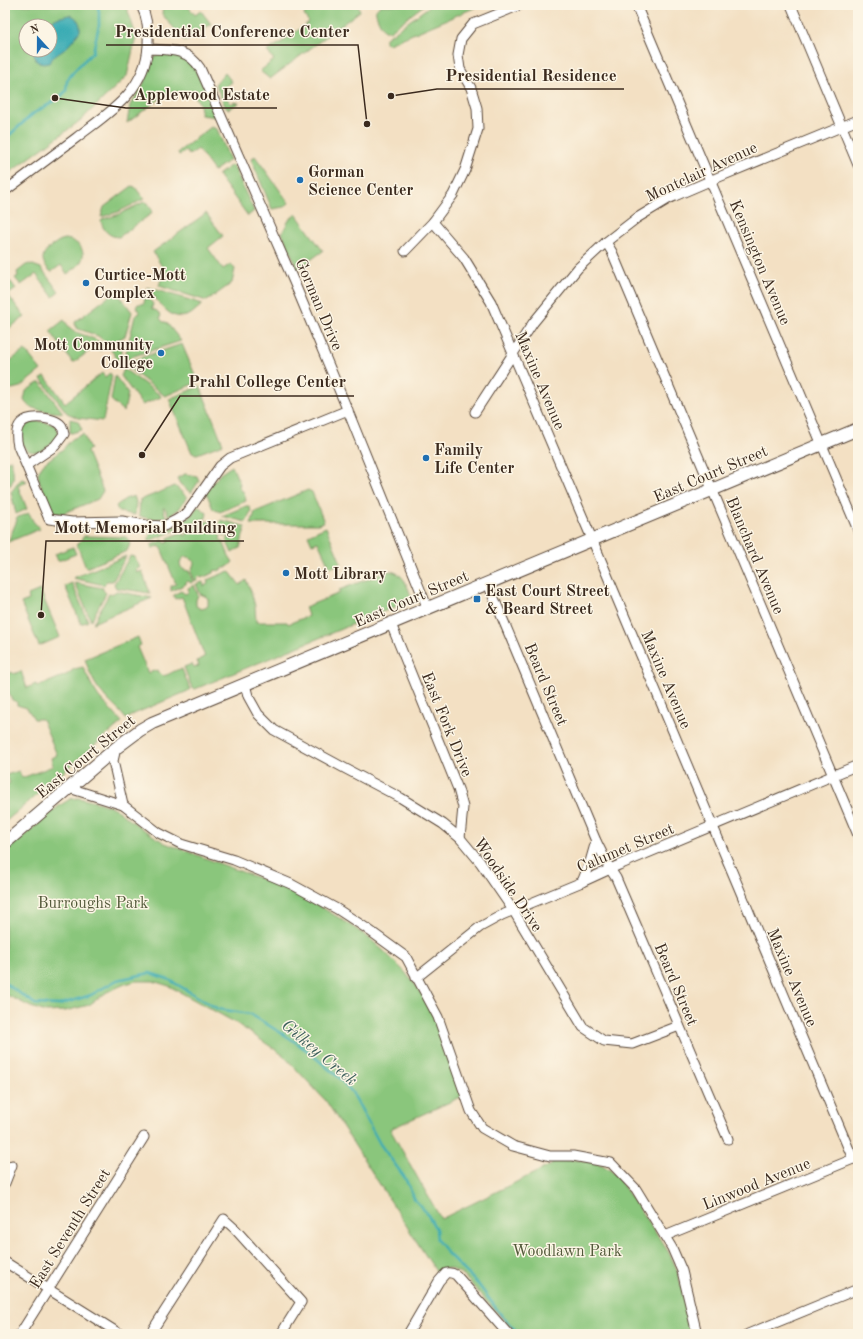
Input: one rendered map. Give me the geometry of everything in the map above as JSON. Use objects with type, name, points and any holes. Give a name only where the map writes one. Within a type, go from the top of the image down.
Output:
[{"type":"main road","name":"East Court Street","points":[[5,843],[128,738],[152,723],[858,429]]},
{"type":"street","points":[[5,191],[121,103],[136,84],[142,74],[148,49],[148,27],[142,5]]},
{"type":"street","points":[[406,251],[433,222],[453,195],[472,151],[478,129],[477,108],[471,88],[460,69],[458,55],[462,39],[473,24],[520,5]]},
{"type":"street","name":"Kensington Avenue","points":[[636,5],[858,530]]},
{"type":"street","points":[[791,5],[858,165]]},
{"type":"street","name":"Gorman Drive","points":[[148,49],[179,52],[189,56],[200,68],[281,251],[348,410],[428,609]]},
{"type":"street","name":"Montclair Avenue","points":[[475,412],[533,323],[578,268],[606,242],[638,218],[670,198],[858,120]]},
{"type":"street","name":"Maxine Avenue","points":[[433,222],[464,258],[491,302],[713,826],[856,1158]]},
{"type":"street","name":"Blanchard Avenue","points":[[606,242],[612,252],[858,835]]},
{"type":"street","points":[[27,465],[55,446],[64,434],[62,426],[54,420],[36,418],[26,419],[18,428],[16,437],[18,446],[49,519],[72,522],[122,521],[164,526],[187,513],[220,466],[230,458],[348,410]]},
{"type":"street","name":"Beard Street","points":[[488,584],[596,841],[616,878],[728,1139]]},
{"type":"street","name":"East Fork Drive","points":[[390,624],[458,789],[463,807],[460,838]]},
{"type":"street","name":"Woodside Drive","points":[[245,684],[248,696],[258,714],[274,730],[401,798],[443,824],[460,838],[480,862],[513,910],[583,1027],[604,1041],[632,1044],[679,1026]]},
{"type":"street","points":[[116,748],[113,761],[123,805]]},
{"type":"street","name":"Calumet Street","points":[[416,978],[480,927],[502,914],[582,882],[858,765]]},
{"type":"street","points":[[69,788],[123,805],[160,832],[182,844],[234,860],[291,884],[337,909],[406,957],[438,1017],[471,1111],[482,1128],[513,1146],[550,1156],[573,1156],[611,1163],[636,1189],[672,1248],[682,1270],[697,1334]]},
{"type":"street","points":[[582,882],[596,841]]},
{"type":"street","name":"East Seventh Street","points":[[20,1334],[144,1137]]},
{"type":"street","name":"Linwood Avenue","points":[[665,1236],[856,1158]]},
{"type":"street","points":[[5,1183],[12,1166]]},
{"type":"street","points":[[150,1334],[224,1218],[301,1302],[281,1334]]},
{"type":"street","points":[[5,1262],[120,1334]]},
{"type":"street","points":[[408,1334],[446,1273],[456,1275],[508,1334]]},
{"type":"street","points":[[748,1334],[858,1289]]},
{"type":"green space","points":[[5,5],[126,5],[136,36],[127,76],[81,120],[5,176]]},
{"type":"green space","points":[[163,5],[187,5],[195,15],[201,11],[211,24],[187,41],[184,40],[162,14]]},
{"type":"green space","points":[[302,5],[358,5],[360,11],[270,79],[260,71],[274,60],[267,51],[309,22],[304,15],[305,12]]},
{"type":"green space","points":[[381,5],[424,5],[390,31],[385,31],[376,14],[376,9]]},
{"type":"green space","points":[[431,5],[481,5],[389,44],[385,43],[385,39]]},
{"type":"green space","points":[[158,55],[177,56],[189,62],[199,76],[216,117],[201,115],[201,109],[197,99],[189,93],[172,93],[170,91],[127,123],[130,105],[142,87],[154,58]]},
{"type":"green space","points":[[225,73],[232,82],[221,90],[231,104],[234,102],[239,103],[228,109],[226,108],[215,84]]},
{"type":"green space","points":[[211,127],[217,129],[230,160],[214,171],[198,149],[189,155],[186,151],[179,155],[178,152]]},
{"type":"green space","points":[[255,156],[289,203],[284,207],[272,209],[251,159]]},
{"type":"green space","points":[[233,165],[254,211],[248,216],[218,175]]},
{"type":"green space","points":[[132,186],[135,187],[144,199],[118,212],[101,217],[104,207]]},
{"type":"green space","points":[[146,202],[152,210],[151,214],[119,237],[107,233],[102,225],[101,221],[103,219],[117,215]]},
{"type":"green space","points":[[206,213],[223,236],[208,248],[223,269],[231,264],[235,269],[232,283],[207,301],[159,286],[164,270],[153,252]]},
{"type":"green space","points":[[296,214],[323,251],[298,269],[282,233],[289,220]]},
{"type":"green space","points":[[65,239],[74,241],[80,247],[83,254],[82,259],[77,266],[67,274],[61,265],[51,272],[43,261],[44,255],[53,245]]},
{"type":"green space","points":[[30,264],[41,268],[59,292],[53,297],[36,274],[21,285],[15,278],[18,276],[17,272],[26,265]]},
{"type":"green space","points":[[5,282],[11,282],[16,289],[8,295],[25,317],[5,331]]},
{"type":"green space","points":[[147,287],[203,304],[191,314],[184,317],[177,316],[165,310]]},
{"type":"green space","points":[[116,291],[132,312],[125,336],[109,345],[98,336],[76,328],[75,322]]},
{"type":"green space","points":[[145,298],[149,299],[153,304],[152,309],[161,315],[160,318],[163,322],[166,322],[181,341],[134,356],[124,361],[135,316],[140,313],[136,307],[138,304],[144,303]]},
{"type":"green space","points":[[64,320],[74,331],[100,342],[104,346],[100,351],[96,346],[73,363],[50,331]]},
{"type":"green space","points":[[124,340],[120,359],[118,360],[111,348]]},
{"type":"green space","points":[[182,344],[198,382],[165,396],[126,366],[125,363]]},
{"type":"green space","points":[[25,350],[41,370],[20,387],[12,389],[5,386],[5,361],[7,363]]},
{"type":"green space","points":[[124,369],[161,397],[142,405],[121,376]]},
{"type":"green space","points":[[102,373],[105,377],[110,373],[112,376],[103,421],[78,418],[67,413],[41,379],[45,376],[65,403]]},
{"type":"green space","points":[[115,376],[128,393],[124,412],[111,400]]},
{"type":"green space","points":[[38,383],[41,383],[63,413],[35,409],[26,404],[24,400],[26,391]]},
{"type":"green space","points":[[200,386],[223,444],[197,454],[192,453],[169,399]]},
{"type":"green space","points":[[70,419],[78,421],[82,430],[70,433]]},
{"type":"green space","points":[[37,421],[56,426],[58,430],[58,437],[43,450],[33,452],[27,450],[23,446],[20,440],[20,435],[28,424]]},
{"type":"green space","points":[[83,434],[90,449],[87,452],[103,491],[98,499],[61,514],[56,513],[52,511],[39,480],[38,473],[43,464],[63,449],[72,439]]},
{"type":"green space","points":[[11,460],[13,480],[10,486],[5,468],[7,461]]},
{"type":"green space","points":[[232,466],[240,484],[239,486],[244,492],[246,501],[220,512],[213,509],[206,492],[220,474]]},
{"type":"green space","points":[[185,474],[197,476],[199,481],[191,493],[180,484],[177,478]]},
{"type":"green space","points":[[22,479],[27,481],[18,486],[27,509],[16,514],[11,492]]},
{"type":"green space","points":[[175,486],[187,497],[179,509],[169,516],[165,508],[163,508],[166,517],[159,519],[139,516],[140,500]]},
{"type":"green space","points":[[308,490],[312,492],[324,522],[318,524],[251,524],[255,512]]},
{"type":"green space","points":[[134,496],[136,502],[135,515],[119,512],[116,506],[125,499]]},
{"type":"green space","points":[[198,506],[207,513],[206,518],[149,541],[152,532],[170,529],[179,524],[188,518]]},
{"type":"green space","points":[[249,506],[251,511],[246,522],[222,516]]},
{"type":"green space","points":[[29,513],[33,521],[40,529],[8,542],[17,520],[16,518]]},
{"type":"green space","points":[[221,520],[244,526],[245,528],[240,548],[232,553],[226,540],[229,538],[228,535],[224,536],[219,523]]},
{"type":"green space","points":[[208,521],[215,524],[221,537],[221,541],[223,541],[233,562],[229,566],[218,571],[214,571],[214,573],[201,578],[200,576],[195,581],[191,572],[194,563],[193,560],[188,557],[184,557],[180,562],[181,567],[189,571],[193,582],[186,582],[186,584],[171,591],[171,586],[176,584],[160,546],[152,548],[151,545],[163,540],[165,543],[169,542],[168,538],[182,532],[184,536],[188,534],[187,530]]},
{"type":"green space","points":[[326,527],[341,563],[330,568],[318,542],[312,544],[308,535]]},
{"type":"green space","points":[[84,536],[126,537],[130,544],[127,551],[86,568],[77,545]]},
{"type":"green space","points":[[73,547],[76,554],[58,561],[55,554]]},
{"type":"green space","points":[[126,556],[113,581],[107,581],[104,585],[73,578]]},
{"type":"green space","points":[[130,556],[135,557],[140,568],[136,569],[137,573],[142,571],[150,593],[116,588],[114,584]]},
{"type":"green space","points":[[229,571],[240,585],[246,580],[255,606],[256,622],[287,622],[288,624],[308,616],[305,607],[340,593],[339,590],[389,571],[402,577],[407,585],[412,600],[195,689],[192,688],[184,667],[192,664],[194,667],[199,666],[197,661],[205,657],[182,597],[175,599],[173,595],[181,591],[185,594],[189,592],[188,588],[194,585],[198,595],[196,606],[201,609],[205,608],[208,606],[208,599],[200,594],[196,584],[203,582],[204,586],[208,584],[207,580]]},
{"type":"green space","points":[[72,583],[88,621],[81,624],[65,586]]},
{"type":"green space","points":[[75,583],[103,588],[106,593],[91,621]]},
{"type":"green space","points":[[40,590],[60,637],[39,646],[21,603],[29,600],[28,595]]},
{"type":"green space","points":[[116,591],[152,598],[93,623],[109,594]]},
{"type":"green space","points":[[138,637],[141,645],[137,647],[148,673],[157,670],[159,674],[165,675],[182,669],[190,689],[126,719],[96,685],[85,659]]},
{"type":"green space","points":[[83,667],[99,697],[122,722],[5,822],[5,785],[10,783],[6,775],[19,771],[22,778],[53,766],[51,758],[57,755],[42,719],[34,719],[27,708],[17,705],[17,702],[12,700],[5,682],[5,675],[12,672],[14,674],[21,671],[27,688],[36,684],[37,687],[68,674],[74,669]]},
{"type":"green space","name":"Burroughs Park","points":[[78,798],[114,808],[141,828],[165,843],[285,888],[316,904],[369,938],[404,971],[420,991],[430,1007],[463,1096],[390,1129],[441,1219],[551,1165],[553,1160],[586,1161],[602,1165],[616,1175],[668,1251],[679,1277],[692,1334],[516,1334],[462,1274],[449,1268],[440,1270],[437,1273],[326,1101],[283,1055],[236,1023],[169,986],[153,981],[136,981],[107,992],[89,1005],[65,1011],[46,1012],[31,1007],[5,994],[5,852],[59,806],[70,799]]},
{"type":"water","points":[[69,15],[78,20],[80,25],[80,31],[68,46],[58,54],[58,18]]},
{"type":"water","points":[[35,58],[53,58],[49,63],[43,64],[36,61]]},
{"type":"waterway","name":"Gilkey Creek","points":[[5,139],[34,113],[58,99],[66,91],[67,81],[74,71],[93,52],[99,25],[99,11],[97,5]]},
{"type":"waterway","name":"Gilkey Creek","points":[[5,983],[35,1004],[59,1005],[91,995],[117,980],[150,973],[168,979],[218,1009],[250,1014],[291,1039],[337,1076],[352,1092],[380,1144],[405,1178],[415,1200],[426,1212],[436,1229],[437,1240],[448,1254],[478,1284],[502,1316],[519,1334]]},
{"type":"place","name":"Presidential Residence","points":[[391,96]]},
{"type":"place","name":"Applewood Estate","points":[[55,98]]},
{"type":"place","name":"Presidential Conference Center","points":[[367,124]]},
{"type":"place","name":"Gorman Science Center","points":[[300,180]]},
{"type":"place","name":"Curtice-Mott Complex","points":[[86,283]]},
{"type":"place","name":"Mott Community College","points":[[161,353]]},
{"type":"place","name":"Prahl College Center","points":[[142,455]]},
{"type":"place","name":"Family Life Center","points":[[426,458]]},
{"type":"place","name":"Mott Library","points":[[286,573]]},
{"type":"place","name":"East Court Street & Beard Street","points":[[477,599]]},
{"type":"place","name":"Mott Memorial Building","points":[[41,615]]},
{"type":"park label","name":"Woodlawn Park","points":[[567,1250]]}]
